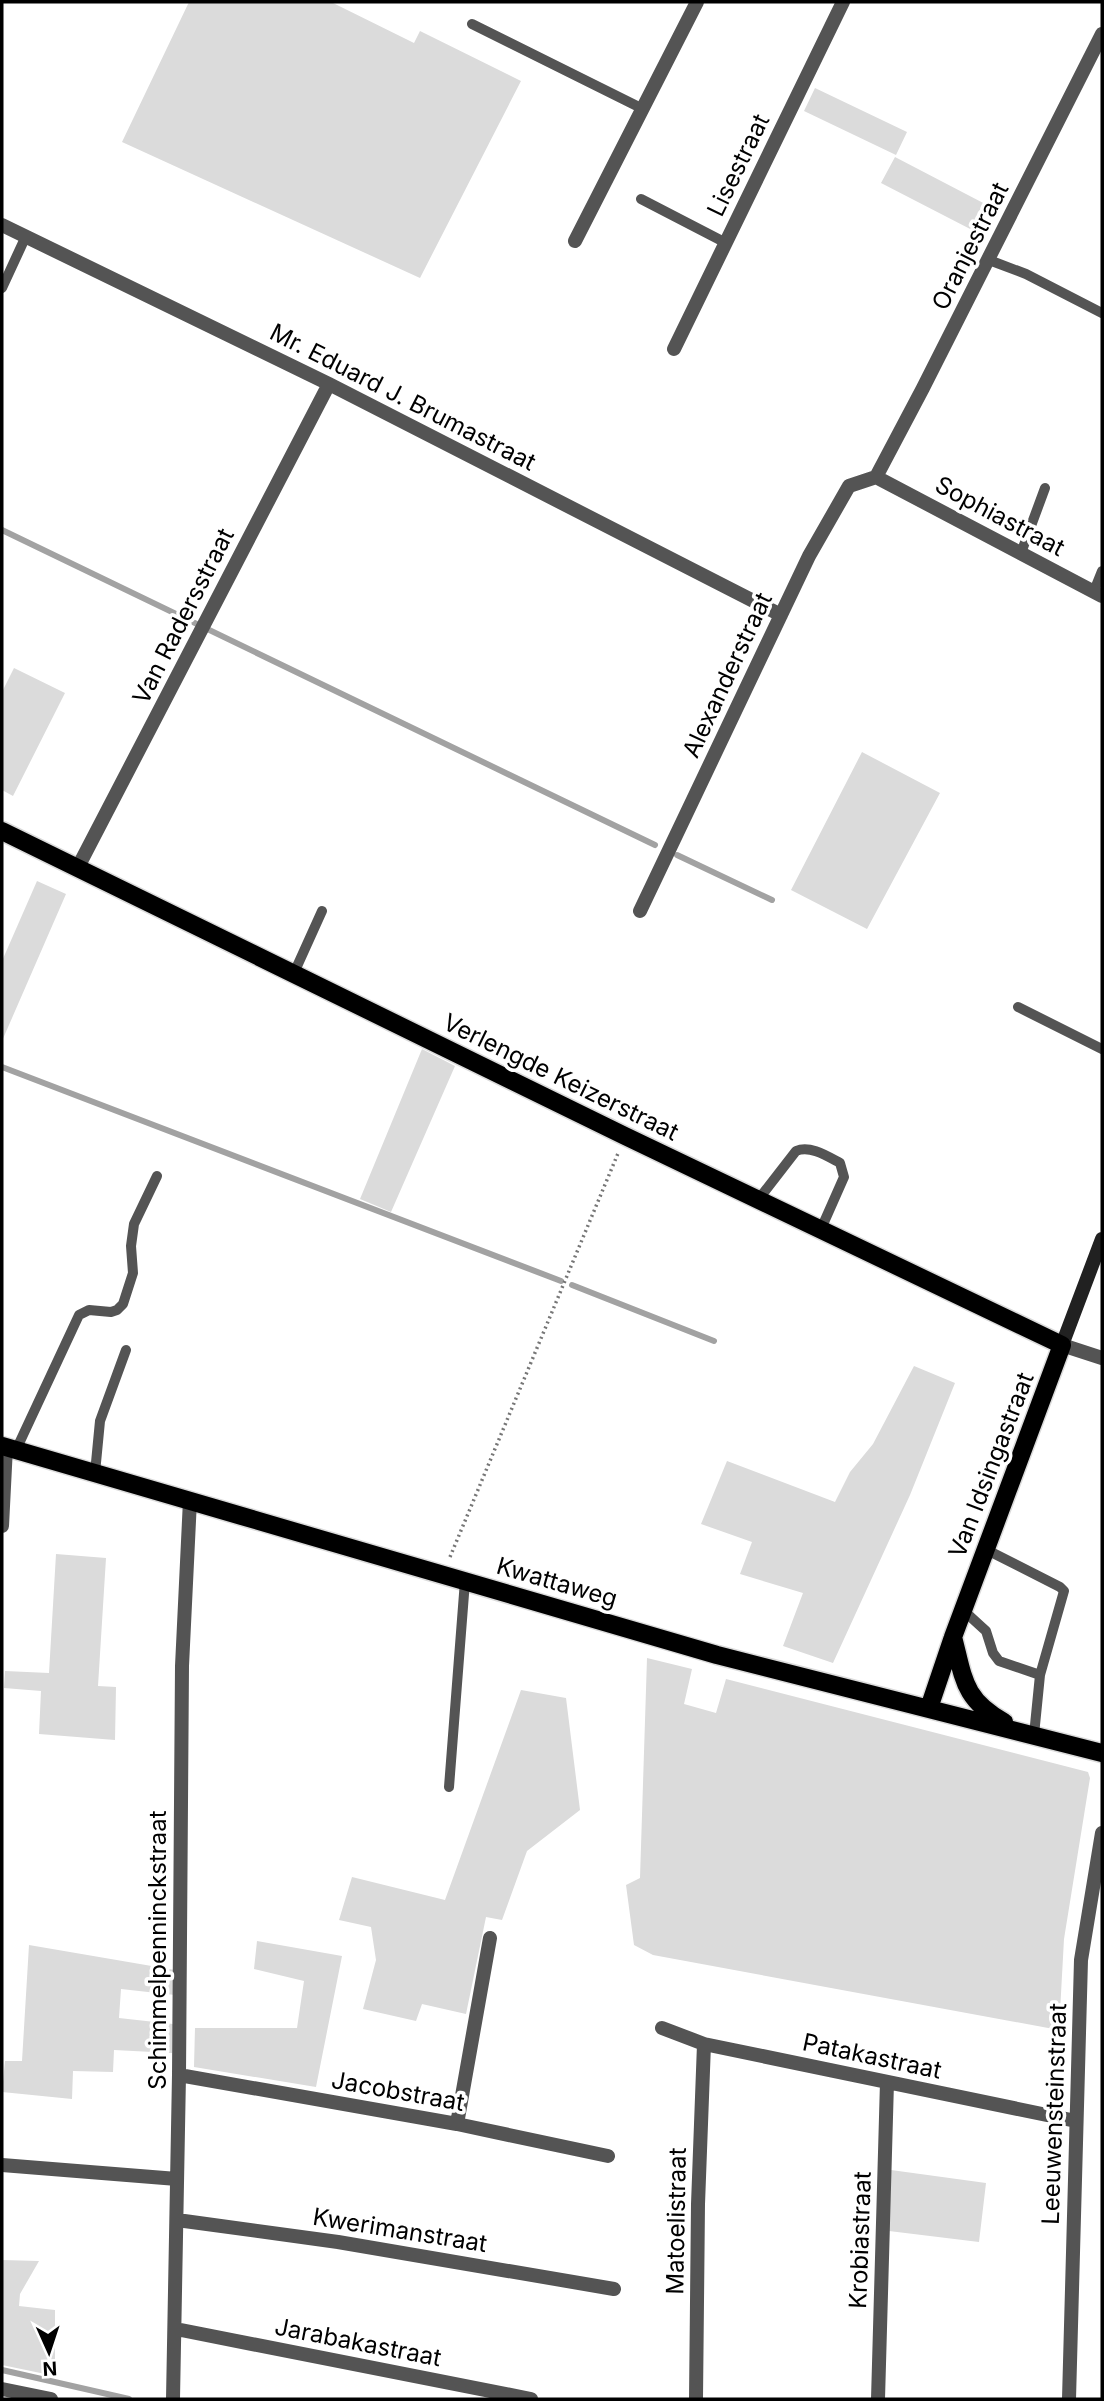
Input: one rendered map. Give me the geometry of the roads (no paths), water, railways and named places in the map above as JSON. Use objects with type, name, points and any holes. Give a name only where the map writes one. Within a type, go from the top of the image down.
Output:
[{"type":"main road","name":"Verlengde Keizerstraat","points":[[2,831],[625,1136],[1062,1345]]},
{"type":"main road","name":"Van Idsingastraat","points":[[929,1708],[985,1549],[1102,1239]]},
{"type":"main road","name":"Kwattaweg","points":[[8,1447],[717,1655],[1102,1753]]},
{"type":"main road","points":[[953,1637],[967,1688],[974,1700],[988,1713],[1027,1733]]},
{"type":"street","points":[[575,241],[696,2]]},
{"type":"street","name":"Lisestraat","points":[[674,349],[843,2]]},
{"type":"street","name":"Oranjestraat","points":[[876,477],[1102,34]]},
{"type":"street","name":"Mr. Eduard J. Brumastraat","points":[[2,225],[330,384],[781,615]]},
{"type":"street","name":"Van Radersstraat","points":[[77,869],[330,384]]},
{"type":"street","name":"Sophiastraat","points":[[876,477],[1098,594]]},
{"type":"street","name":"Alexanderstraat","points":[[640,911],[809,556],[849,486],[876,477]]},
{"type":"street","name":"Verlengde Keizerstraat","points":[[1062,1345],[1102,1358]]},
{"type":"street","points":[[2,1526],[8,1447]]},
{"type":"street","name":"Schimmelpenninckstraat","points":[[173,2399],[176,2329],[182,1666],[190,1500]]},
{"type":"street","name":"Leeuwensteinstraat","points":[[1069,2399],[1082,1960],[1102,1833]]},
{"type":"street","points":[[457,2124],[490,1938]]},
{"type":"street","name":"Patakastraat","points":[[662,2028],[704,2045],[1076,2121]]},
{"type":"street","name":"Matoelistraat","points":[[695,2399],[704,2045]]},
{"type":"street","name":"Jacobstraat","points":[[179,2075],[457,2124],[608,2155]]},
{"type":"street","name":"Krobiastraat","points":[[878,2399],[887,2082]]},
{"type":"street","points":[[2,2165],[177,2179]]},
{"type":"street","name":"Kwerimanstraat","points":[[177,2220],[338,2242],[614,2289]]},
{"type":"street","name":"Jarabakastraat","points":[[176,2329],[531,2399]]},
{"type":"street","points":[[2,2389],[51,2399]]},
{"type":"lane","points":[[472,24],[642,108]]},
{"type":"lane","points":[[641,199],[726,243]]},
{"type":"lane","points":[[2,288],[26,236]]},
{"type":"lane","points":[[989,260],[1026,274],[1102,313]]},
{"type":"lane","points":[[1021,553],[1045,488]]},
{"type":"lane","points":[[1098,594],[1102,571]]},
{"type":"lane","points":[[294,973],[322,911]]},
{"type":"lane","points":[[1018,1007],[1102,1049]]},
{"type":"lane","points":[[758,1200],[796,1150],[806,1148],[830,1158],[839,1163],[844,1177],[821,1229]]},
{"type":"lane","points":[[8,1447],[79,1315],[89,1310],[111,1312],[123,1304],[134,1273],[131,1246],[134,1224],[157,1176]]},
{"type":"lane","points":[[94,1473],[100,1422],[126,1350]]},
{"type":"lane","points":[[985,1549],[1064,1591],[1027,1733]]},
{"type":"lane","points":[[449,1787],[465,1581]]},
{"type":"lane","points":[[963,1610],[986,1631],[993,1653],[999,1661],[1040,1675]]},
{"type":"waterway","points":[[2,530],[655,845]]},
{"type":"waterway","points":[[677,855],[772,900]]},
{"type":"waterway","points":[[2,1067],[561,1281]]},
{"type":"waterway","points":[[572,1285],[714,1341]]},
{"type":"waterway","points":[[2,2370],[129,2399]]}]
